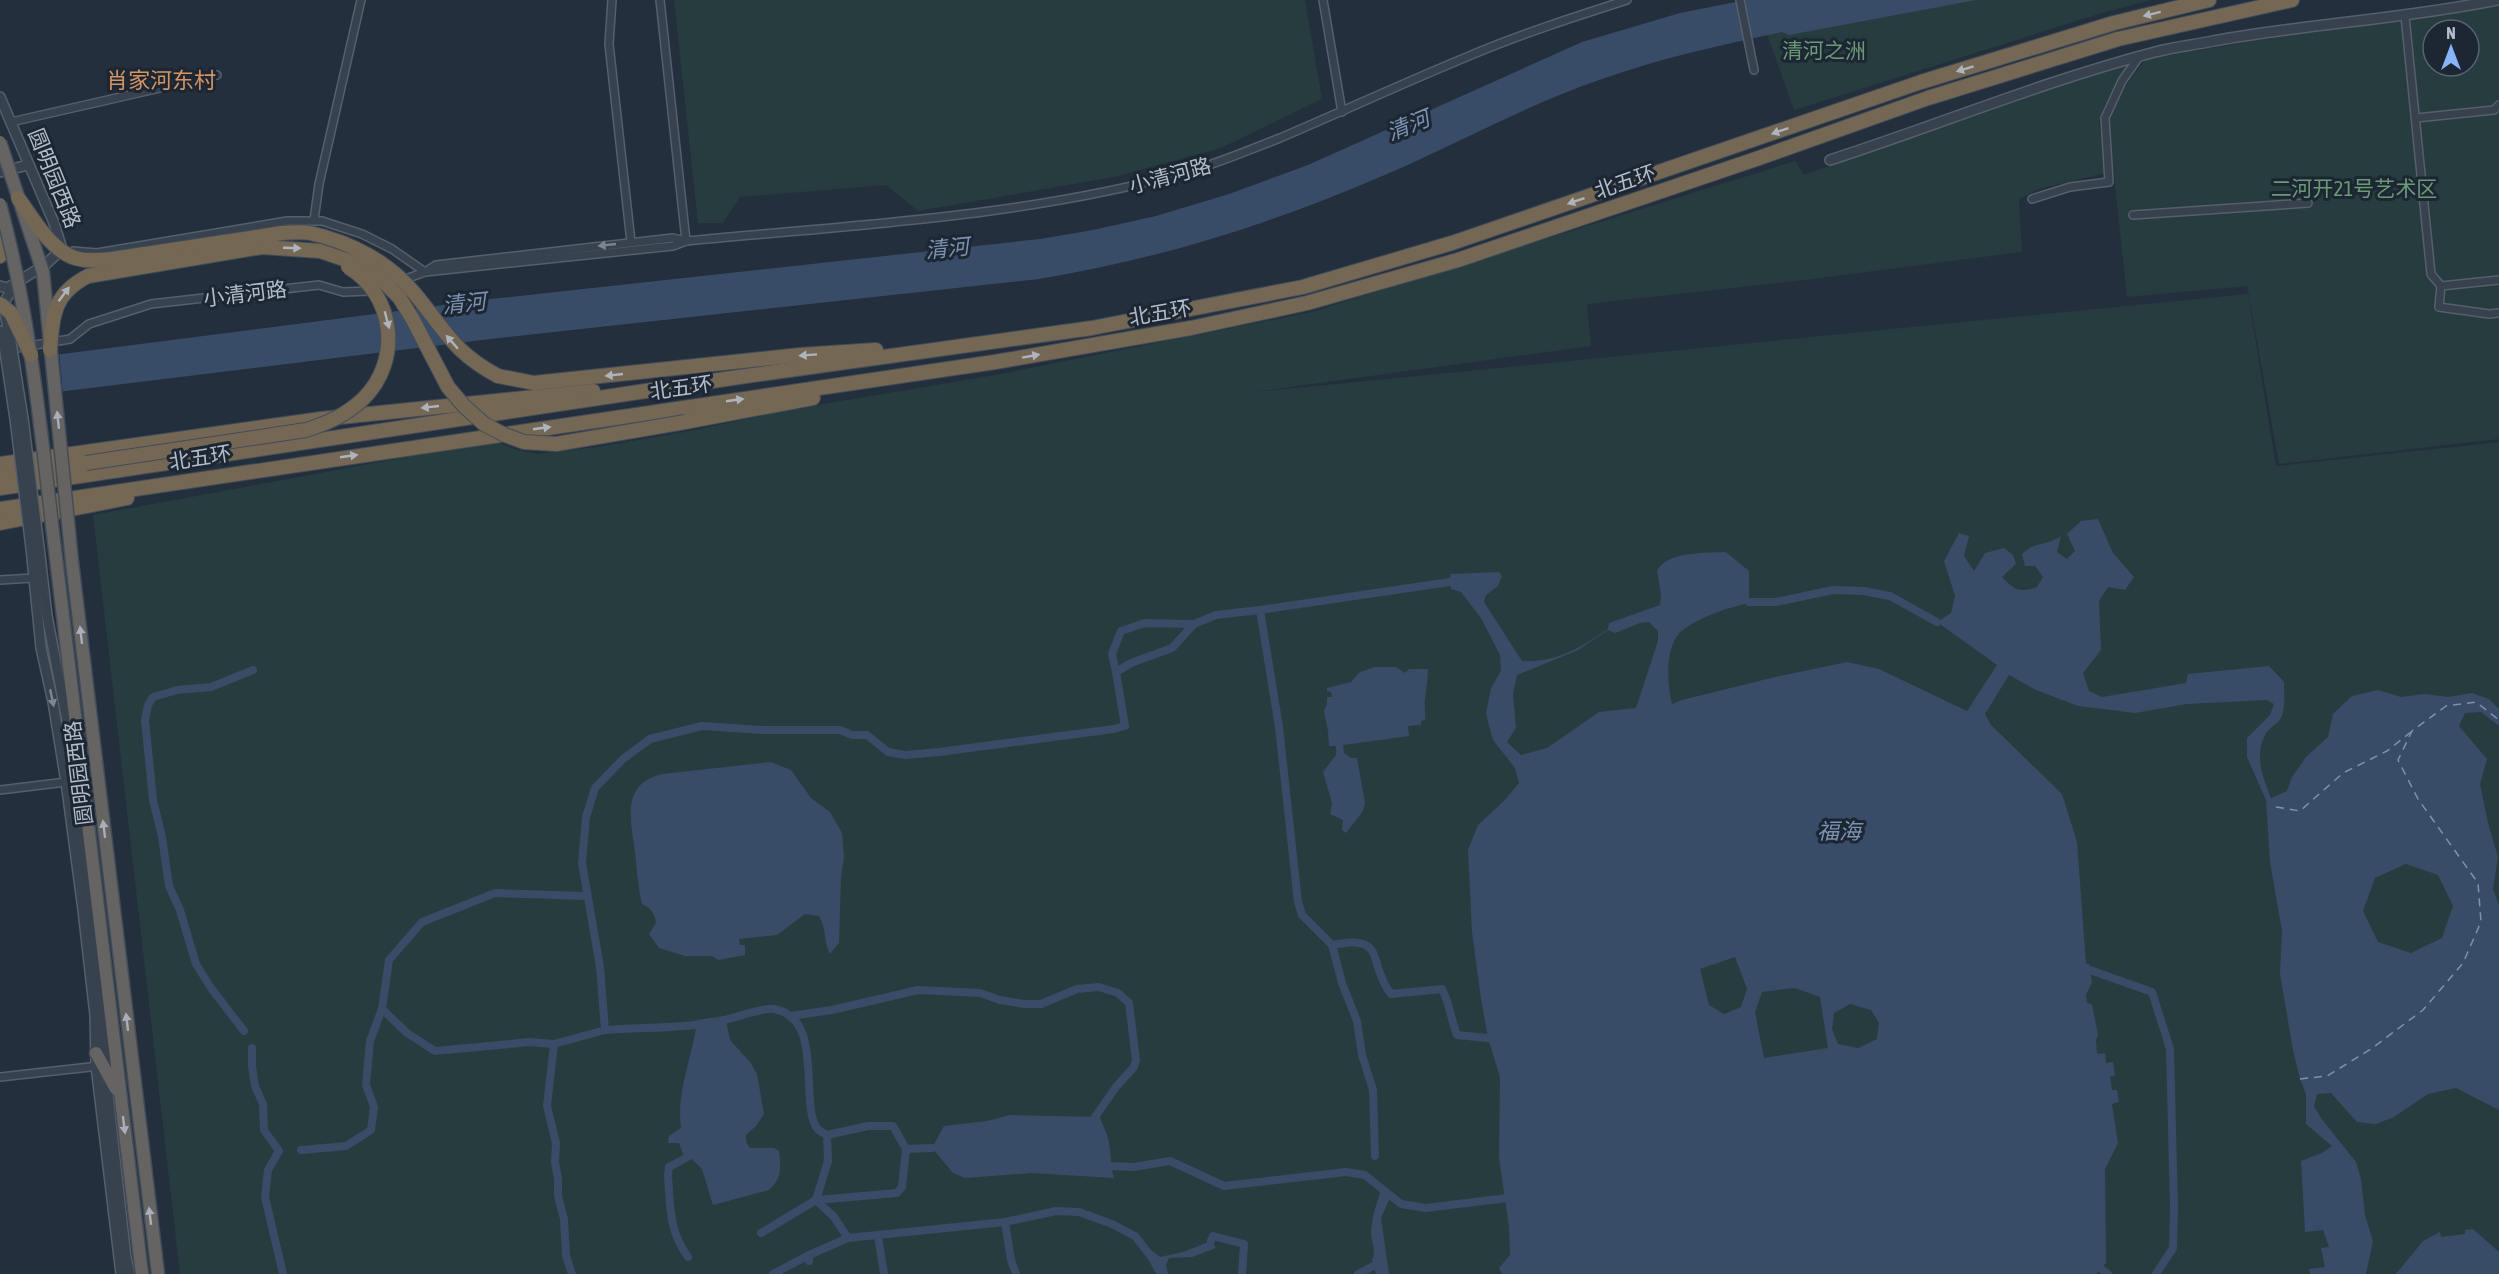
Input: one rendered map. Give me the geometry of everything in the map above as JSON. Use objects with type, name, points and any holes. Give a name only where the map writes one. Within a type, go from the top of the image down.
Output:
[{"type":"highway","name":"北五环","points":[[0,488],[739,377],[1092,328],[1303,286],[1452,243],[1921,82],[2114,23],[2209,0]]},
{"type":"highway","name":"北五环","points":[[0,508],[995,362],[1191,328],[1307,303],[1458,260],[1928,98],[2106,42],[2292,0]]},
{"type":"highway","points":[[2277,3],[2301,0]]},
{"type":"highway","name":"圆明园西路","points":[[0,142],[43,272],[72,562],[158,1274]]},
{"type":"highway","points":[[18,198],[48,238],[60,249],[74,258],[93,261],[282,233],[309,233],[352,247],[375,258],[397,275],[415,293],[456,348],[476,365],[498,376],[534,383],[800,355],[992,342]]},
{"type":"highway","points":[[0,205],[6,236],[5,249],[0,256]]},
{"type":"highway","name":"圆明园西路","points":[[0,205],[16,263],[31,355],[142,1274]]},
{"type":"highway","points":[[50,350],[52,319],[58,301],[72,284],[88,276],[262,247],[320,251],[358,264],[382,280],[399,297],[448,387],[464,406],[484,424],[505,435],[524,441],[556,444],[685,422],[995,362]]},
{"type":"highway","points":[[0,476],[306,429],[335,420],[364,399],[381,376],[389,351],[389,328],[382,305],[368,284],[353,270],[320,251]]},
{"type":"highway","points":[[0,304],[11,313],[31,355]]},
{"type":"highway","points":[[0,464],[321,419],[485,400],[739,377]]},
{"type":"highway","points":[[0,523],[317,461]]},
{"type":"highway","points":[[102,1064],[121,1099]]},
{"type":"street","points":[[314,220],[319,184],[361,0]]},
{"type":"street","points":[[612,0],[609,44],[631,242]]},
{"type":"street","points":[[660,0],[686,241]]},
{"type":"street","points":[[1323,0],[1342,112]]},
{"type":"street","name":"小清河路","points":[[425,272],[673,246],[686,241],[955,215],[1075,197],[1190,171],[1236,156],[1469,56],[1538,29],[1627,0]]},
{"type":"street","points":[[1740,0],[1754,70]]},
{"type":"street","points":[[1830,160],[2033,90],[2156,52],[2276,30],[2441,12],[2497,0]]},
{"type":"street","points":[[2405,16],[2431,274],[2441,286],[2439,307],[2489,314],[2499,313]]},
{"type":"street","points":[[2031,199],[2070,187],[2109,182],[2105,118],[2122,81],[2139,57]]},
{"type":"street","points":[[11,122],[218,75]]},
{"type":"street","name":"圆明园西路","points":[[0,97],[54,223],[62,249],[46,264],[16,284],[3,304],[5,346],[35,548],[41,648],[53,702],[66,782],[126,1258],[130,1274]]},
{"type":"street","points":[[2416,118],[2494,110],[2499,105]]},
{"type":"street","points":[[0,172],[28,165]]},
{"type":"street","points":[[2133,215],[2308,203]]},
{"type":"street","points":[[62,249],[97,253],[286,221],[314,220],[340,225],[362,234],[392,249],[425,272]]},
{"type":"street","name":"小清河路","points":[[5,346],[70,339],[89,324],[151,304],[319,285],[343,292],[369,292],[425,272],[436,265],[631,242],[673,238],[686,241]]},
{"type":"street","points":[[2441,286],[2499,280]]},
{"type":"street","points":[[0,286],[7,288],[16,284]]},
{"type":"street","name":"圆明园西路","points":[[0,331],[5,346]]},
{"type":"street","points":[[0,580],[38,578]]},
{"type":"street","name":"圆明园西路","points":[[38,578],[70,737],[121,1274]]},
{"type":"street","points":[[0,790],[66,782]]},
{"type":"street","points":[[0,1077],[102,1064]]},
{"type":"green space","points":[[674,0],[1305,0],[1322,99],[1221,148],[1114,177],[918,211],[886,185],[740,197],[723,223],[698,223]]},
{"type":"green space","name":"清河之洲","points":[[1755,0],[2152,0],[2102,13],[1794,110]]},
{"type":"green space","name":"二河开21号艺术区","points":[[2499,6],[2499,439],[2279,464],[2247,286],[2127,297],[2108,121],[2117,97],[2146,59],[2307,32]]},
{"type":"green space","points":[[2128,65],[2104,106],[2099,122],[2105,173],[2039,189],[2019,199],[2022,252],[1796,281],[1587,304],[1591,346],[1254,392],[2248,294],[2276,466],[2499,442],[2499,1274],[180,1274],[93,515],[494,441],[517,450],[537,454],[597,447],[690,431],[788,410],[995,375],[1312,312],[1795,161],[1804,175],[2036,93]]},
{"type":"water","name":"清河","points":[[1746,0],[1976,0],[1789,35],[1782,32],[1646,65],[1602,79],[1515,114],[1402,168],[1332,197],[1209,240],[1083,271],[1039,279],[490,339],[0,399],[0,362],[491,299],[1040,239],[1156,216],[1229,194],[1308,165],[1582,42],[1680,13]]},
{"type":"water","name":"福海","points":[[2098,519],[2113,553],[2134,577],[2125,590],[2108,587],[2099,601],[2101,650],[2083,673],[2089,691],[2102,697],[2186,683],[2188,674],[2269,666],[2284,682],[2284,709],[2281,718],[2266,733],[2260,751],[2261,767],[2271,798],[2287,791],[2292,777],[2306,757],[2328,737],[2333,714],[2352,696],[2378,690],[2401,697],[2425,694],[2448,697],[2472,693],[2489,699],[2499,709],[2499,726],[2481,712],[2465,713],[2459,726],[2487,759],[2480,784],[2498,857],[2493,889],[2499,905],[2499,1110],[2456,1088],[2428,1094],[2394,1117],[2376,1124],[2357,1122],[2331,1093],[2317,1094],[2314,1106],[2356,1162],[2361,1179],[2365,1215],[2373,1241],[2366,1274],[2310,1274],[2309,1269],[2325,1267],[2321,1248],[2329,1247],[2323,1230],[2305,1232],[2301,1161],[2322,1153],[2332,1146],[2306,1124],[2306,1094],[2293,1050],[2280,974],[2282,931],[2270,862],[2266,800],[2247,757],[2247,738],[2270,715],[2274,704],[2266,700],[2187,704],[2135,713],[2078,706],[2036,690],[2009,675],[1985,714],[1991,725],[2062,794],[2077,842],[2086,964],[2089,964],[2092,982],[2086,995],[2087,1003],[2092,1004],[2098,1035],[2097,1054],[2105,1053],[2106,1063],[2113,1062],[2115,1075],[2110,1077],[2112,1090],[2117,1090],[2119,1102],[2112,1104],[2118,1143],[2105,1169],[2106,1263],[2096,1274],[1502,1274],[1499,1268],[1510,1255],[1509,1227],[1499,1158],[1500,1077],[1488,1038],[1481,999],[1472,932],[1468,850],[1478,825],[1504,801],[1519,783],[1515,768],[1493,740],[1486,714],[1491,688],[1501,671],[1500,655],[1481,618],[1461,592],[1451,589],[1450,574],[1499,572],[1502,576],[1498,586],[1486,595],[1484,602],[1522,661],[1534,661],[1546,660],[1567,653],[1608,629],[1609,623],[1660,605],[1661,594],[1657,571],[1669,560],[1688,554],[1726,552],[1749,571],[1749,602],[1705,617],[1688,626],[1678,635],[1670,654],[1668,675],[1672,704],[1775,677],[1847,662],[1879,669],[1967,711],[1997,665],[1937,622],[1951,613],[1955,596],[1944,561],[1959,533],[1969,536],[1964,556],[1974,571],[1985,553],[2004,548],[2013,555],[2016,564],[2002,577],[2010,585],[2026,590],[2037,587],[2043,577],[2035,566],[2025,566],[2022,554],[2032,547],[2061,536],[2057,552],[2067,559],[2075,551],[2067,534],[2081,521]],"holes":[[[1649,622],[1658,631],[1658,641],[1636,708],[1599,712],[1547,748],[1521,755],[1507,742],[1516,728],[1513,694],[1517,675],[1578,650],[1608,630],[1615,633],[1640,623]],[[2406,864],[2438,875],[2453,906],[2442,938],[2411,953],[2378,942],[2363,911],[2375,878]],[[1735,957],[1747,989],[1741,1007],[1724,1014],[1709,1005],[1700,969]],[[1795,988],[1820,997],[1828,1048],[1764,1058],[1755,1012],[1762,992]],[[1850,1004],[1871,1010],[1879,1023],[1877,1039],[1858,1048],[1838,1044],[1832,1029],[1834,1013]]]},
{"type":"water","points":[[1375,667],[1396,667],[1405,673],[1409,669],[1428,669],[1425,720],[1421,721],[1421,725],[1408,726],[1409,736],[1343,745],[1344,753],[1351,758],[1357,758],[1365,803],[1363,811],[1346,833],[1342,830],[1343,820],[1330,814],[1332,803],[1323,772],[1336,755],[1336,746],[1329,746],[1324,711],[1327,697],[1332,697],[1327,688],[1351,682],[1360,672]]},
{"type":"water","points":[[771,762],[791,770],[811,798],[830,812],[842,833],[844,857],[841,877],[839,943],[830,954],[819,916],[805,914],[777,935],[739,939],[740,945],[745,945],[745,955],[718,960],[712,956],[685,956],[659,948],[649,934],[656,923],[654,917],[650,910],[642,904],[631,816],[634,795],[649,779],[662,774]]},
{"type":"water","points":[[725,1016],[730,1040],[750,1062],[757,1074],[764,1114],[746,1135],[746,1142],[750,1148],[774,1148],[779,1151],[780,1167],[776,1182],[769,1190],[713,1205],[702,1169],[692,1159],[686,1162],[679,1143],[668,1143],[669,1136],[681,1128],[681,1100],[697,1020]]},
{"type":"water","points":[[1010,1115],[1100,1117],[1109,1140],[1114,1178],[1031,1173],[965,1178],[953,1173],[932,1148],[944,1126],[987,1121]]},
{"type":"water","points":[[1381,1189],[1390,1198],[1381,1218],[1389,1274],[1376,1274],[1372,1260],[1374,1253],[1372,1226]]},
{"type":"water","points":[[2473,1229],[2499,1252],[2499,1274],[2396,1274],[2423,1241],[2440,1232],[2441,1237],[2465,1234],[2465,1230]]},
{"type":"water","points":[[1211,1241],[1216,1248],[1192,1257],[1169,1258],[1166,1265],[1168,1274],[1156,1274],[1144,1251],[1151,1250],[1160,1257],[1183,1252]]},
{"type":"pier","points":[[59,350],[63,394],[0,402],[0,359]]},
{"type":"waterway","points":[[1375,1156],[1373,1090],[1362,1055],[1357,1021],[1342,983],[1332,945],[1302,915],[1298,902],[1279,727],[1260,610],[1450,582]]},
{"type":"waterway","points":[[1749,602],[1776,602],[1833,590],[1864,591],[1890,596],[1937,622]]},
{"type":"waterway","points":[[382,1009],[407,1033],[435,1051],[530,1042],[554,1044],[605,1030],[600,967],[582,863],[586,817],[595,788],[623,759],[650,739],[702,726],[763,730],[840,730],[852,735],[867,735],[888,752],[905,755],[1114,729],[1125,726],[1116,672],[1131,663],[1172,648],[1194,624],[1216,615],[1260,610]]},
{"type":"waterway","points":[[1116,672],[1112,654],[1121,631],[1145,623],[1194,624]]},
{"type":"waterway","points":[[244,1031],[196,964],[180,910],[169,886],[162,837],[153,800],[145,720],[148,705],[153,697],[177,690],[211,687],[253,670]]},
{"type":"waterway","points":[[301,1150],[346,1146],[371,1130],[374,1107],[366,1085],[370,1041],[382,1009],[389,960],[422,922],[495,893],[586,896]]},
{"type":"waterway","points":[[1332,945],[1350,942],[1361,943],[1369,947],[1391,994],[1442,989],[1457,1035],[1488,1038]]},
{"type":"waterway","points":[[2090,970],[2152,992],[2170,1049],[2173,1248],[2156,1274]]},
{"type":"waterway","points":[[790,1016],[832,1010],[918,990],[980,993],[1000,1000],[1024,1004],[1041,1004],[1077,989],[1099,987],[1118,993],[1129,1003],[1136,1060],[1134,1067],[1116,1087],[1095,1117]]},
{"type":"waterway","points":[[605,1030],[702,1024],[769,1009],[790,1015],[799,1027],[805,1042],[812,1114],[816,1127],[827,1135],[828,1161],[816,1200],[761,1233]]},
{"type":"waterway","points":[[554,1044],[547,1106],[556,1143],[558,1196],[564,1219],[566,1256],[572,1274]]},
{"type":"waterway","points":[[252,1048],[255,1086],[263,1104],[264,1130],[279,1151],[268,1170],[265,1197],[283,1274]]},
{"type":"waterway","points":[[827,1135],[868,1126],[893,1126],[906,1149],[932,1148]]},
{"type":"waterway","points":[[816,1200],[897,1193],[902,1187],[906,1149]]},
{"type":"waterway","points":[[684,1159],[669,1167],[668,1175],[674,1228],[688,1257]]},
{"type":"waterway","points":[[1109,1166],[1133,1167],[1170,1161],[1224,1186],[1346,1172],[1365,1175],[1401,1204],[1426,1208],[1515,1197]]},
{"type":"waterway","points":[[816,1200],[834,1217],[848,1238],[1005,1222],[1056,1211],[1079,1212],[1112,1224],[1135,1236],[1153,1259]]},
{"type":"waterway","points":[[1005,1222],[1011,1260],[1016,1274]]},
{"type":"waterway","points":[[878,1236],[884,1274]]},
{"type":"waterway","points":[[1211,1241],[1213,1236],[1244,1244],[1242,1274]]},
{"type":"waterway","points":[[809,1261],[809,1255],[848,1238]]},
{"type":"waterway","points":[[773,1274],[809,1255]]},
{"type":"waterway","points":[[1358,1274],[1381,1262]]},
{"type":"waterway","points":[[2101,1269],[2108,1274]]},
{"type":"ferry route","points":[[2300,1079],[2327,1076],[2371,1049],[2423,1010],[2463,963],[2481,922],[2478,883],[2418,799],[2398,760],[2412,731],[2446,706],[2476,702],[2499,720]]},
{"type":"ferry route","points":[[2276,807],[2300,811],[2343,773],[2387,751],[2411,732]]},
{"type":"district","name":"肖家河东村","points":[[161,80]]}]
